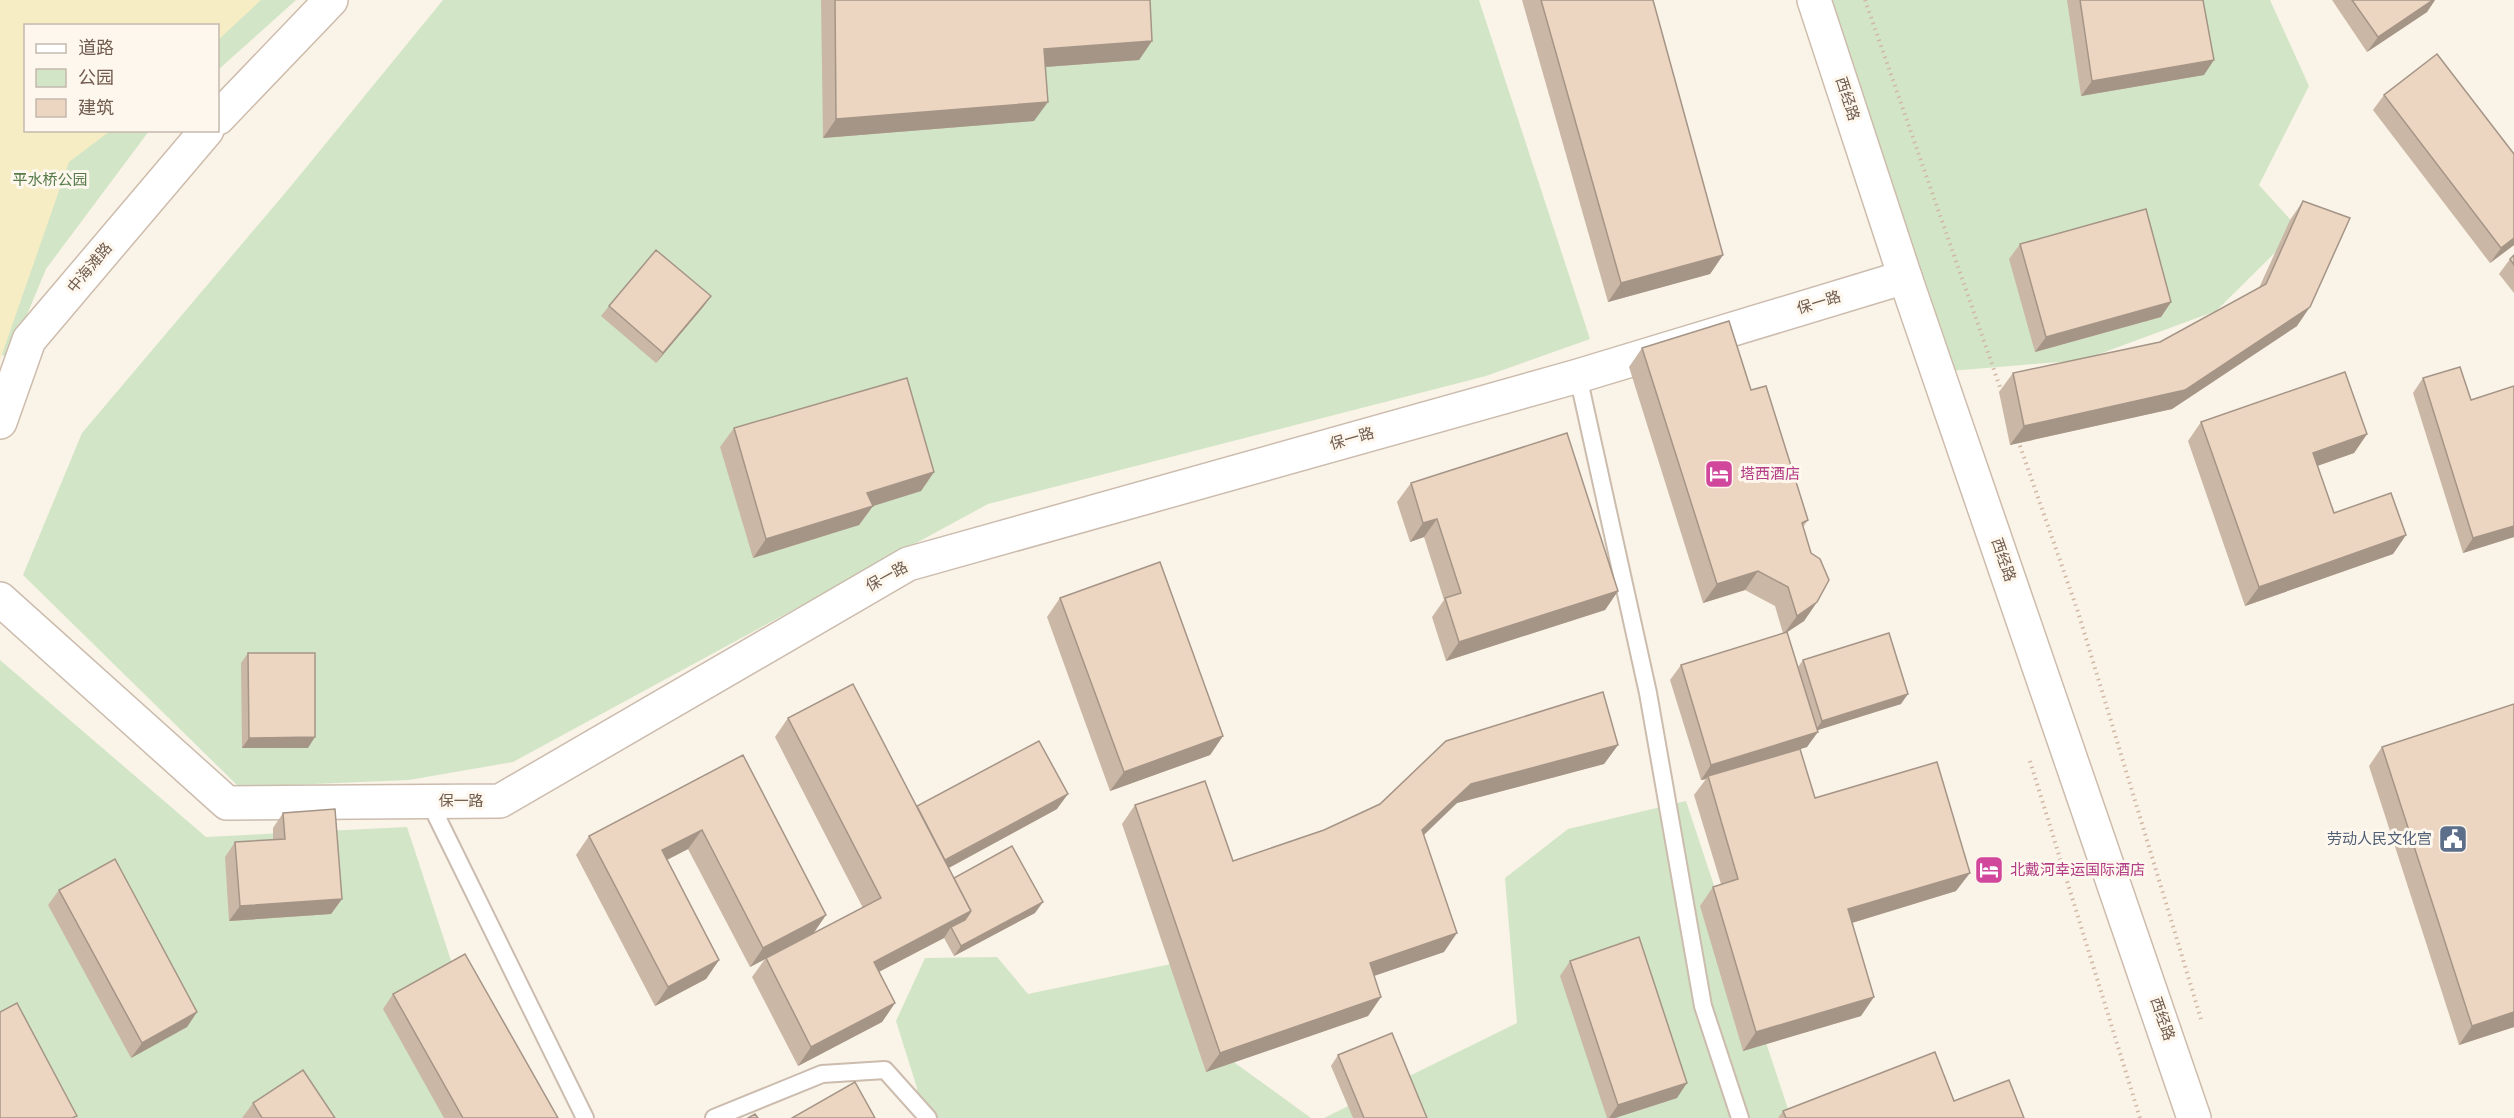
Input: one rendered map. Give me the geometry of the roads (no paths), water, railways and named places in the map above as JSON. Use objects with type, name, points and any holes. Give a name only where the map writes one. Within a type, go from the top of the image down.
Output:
[{"type":"street","points":[[219,117],[332,0]]},
{"type":"street","name":"西经路","points":[[1814,0],[1905,277],[2194,1118]]},
{"type":"street","name":"中海滩路","points":[[0,422],[29,340],[205,132]]},
{"type":"street","name":"保一路","points":[[0,599],[227,803],[500,801],[908,564],[1578,376],[1905,277]]},
{"type":"lane","points":[[1578,376],[1648,693],[1703,1006],[1740,1118]]},
{"type":"lane","points":[[429,801],[585,1118]]},
{"type":"lane","points":[[714,1118],[822,1074],[885,1070],[928,1118]]},
{"type":"place","name":"塔西酒店","points":[[1719,474]]},
{"type":"place","name":"劳动人民文化宫","points":[[2453,839]]},
{"type":"place","name":"北戴河幸运国际酒店","points":[[1989,870]]},
{"type":"park label","name":"平水桥公园","points":[[50,180]]}]
